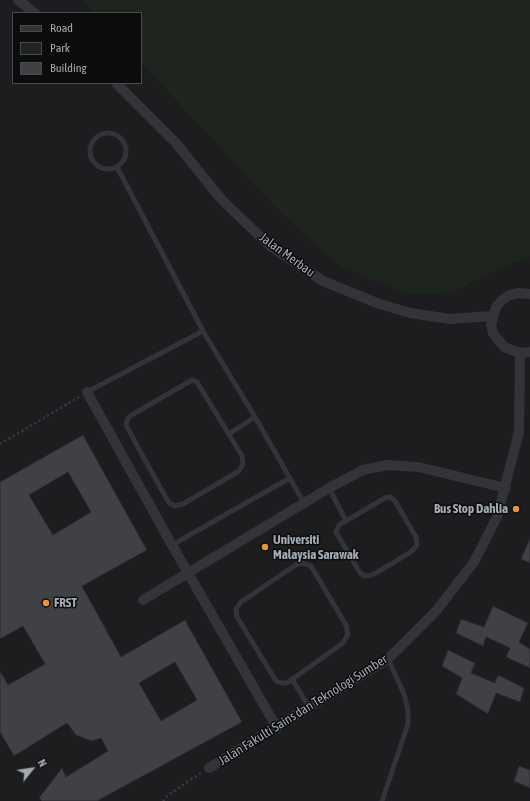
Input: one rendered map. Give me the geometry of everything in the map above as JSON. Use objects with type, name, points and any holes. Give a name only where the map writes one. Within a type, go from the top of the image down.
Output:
[{"type":"street","points":[[18,0],[34,12]]},
{"type":"street","name":"Jalan Merbau","points":[[117,84],[175,142],[222,200],[270,246],[323,281],[377,303],[410,313],[450,319],[492,316]]},
{"type":"street","points":[[525,352],[504,347],[498,341],[493,333],[492,316],[502,300],[510,295],[519,293],[530,294]]},
{"type":"street","name":"Jalan Fakulti Sains dan Teknologi Sumber","points":[[209,768],[277,728],[388,659],[436,611],[474,562],[497,516],[506,488],[519,432],[525,352]]},
{"type":"street","points":[[87,392],[188,574],[277,728]]},
{"type":"street","points":[[143,600],[329,488],[363,470],[388,465],[418,467],[506,488]]},
{"type":"lane","points":[[107,134],[119,137],[124,144],[126,152],[123,161],[117,167],[109,169],[100,168],[93,162],[90,154],[91,146],[95,138],[107,134]]},
{"type":"lane","points":[[117,167],[203,331],[255,417],[304,503]]},
{"type":"lane","points":[[87,392],[203,331]]},
{"type":"lane","points":[[192,380],[197,382],[229,434],[242,456],[243,464],[240,471],[183,504],[175,506],[169,502],[126,425],[130,416],[192,380]]},
{"type":"lane","points":[[229,434],[255,417]]},
{"type":"lane","points":[[172,545],[290,478]]},
{"type":"lane","points":[[329,488],[346,520]]},
{"type":"lane","points":[[390,497],[395,501],[416,537],[417,545],[412,551],[393,563],[372,575],[365,576],[360,573],[336,532],[339,525],[346,520],[385,498],[390,497]]},
{"type":"lane","points":[[303,563],[311,566],[346,625],[348,634],[343,643],[292,679],[287,683],[276,681],[237,616],[236,609],[240,602],[297,564],[303,563]]},
{"type":"lane","points":[[382,801],[408,724],[408,710],[404,694],[388,659]]},
{"type":"lane","points":[[292,679],[309,707]]},
{"type":"path","points":[[0,444],[87,392]]},
{"type":"path","points":[[163,801],[168,795],[209,768]]},
{"type":"shaded area","name":"Universiti Malaysia Sarawak","points":[[0,0],[82,0],[93,12],[12,12],[12,84],[142,84],[142,64],[275,207],[452,293],[484,276],[530,257],[530,801],[0,801]]},
{"type":"green space","points":[[82,0],[530,0],[530,257],[484,276],[452,293],[406,294],[340,266],[275,207],[142,64],[142,12],[93,12]]},
{"type":"building","name":"FRST","points":[[83,435],[147,550],[82,586],[121,657],[185,620],[242,722],[97,801],[42,801],[39,798],[62,768],[66,777],[108,751],[101,738],[92,741],[76,735],[67,723],[14,756],[0,732],[0,671],[8,685],[45,664],[23,626],[0,639],[0,482]],"holes":[[[68,472],[91,512],[53,535],[29,495]],[[175,662],[197,700],[161,721],[139,683]]]},
{"type":"building","points":[[530,538],[530,563],[521,559]]},
{"type":"building","points":[[493,606],[528,623],[519,642],[530,649],[530,668],[506,657],[510,648],[486,637],[483,646],[456,633],[461,619],[484,627]]},
{"type":"building","points":[[448,650],[475,663],[471,673],[495,683],[498,675],[524,688],[520,702],[496,693],[488,714],[456,694],[462,678],[442,666]]},
{"type":"building","points":[[519,766],[530,770],[530,788],[514,781]]},
{"type":"place","name":"Bus Stop Dahlia","points":[[516,509]]},
{"type":"place","name":"Universiti Malaysia Sarawak","points":[[265,547]]},
{"type":"place","name":"FRST","points":[[46,603]]}]
